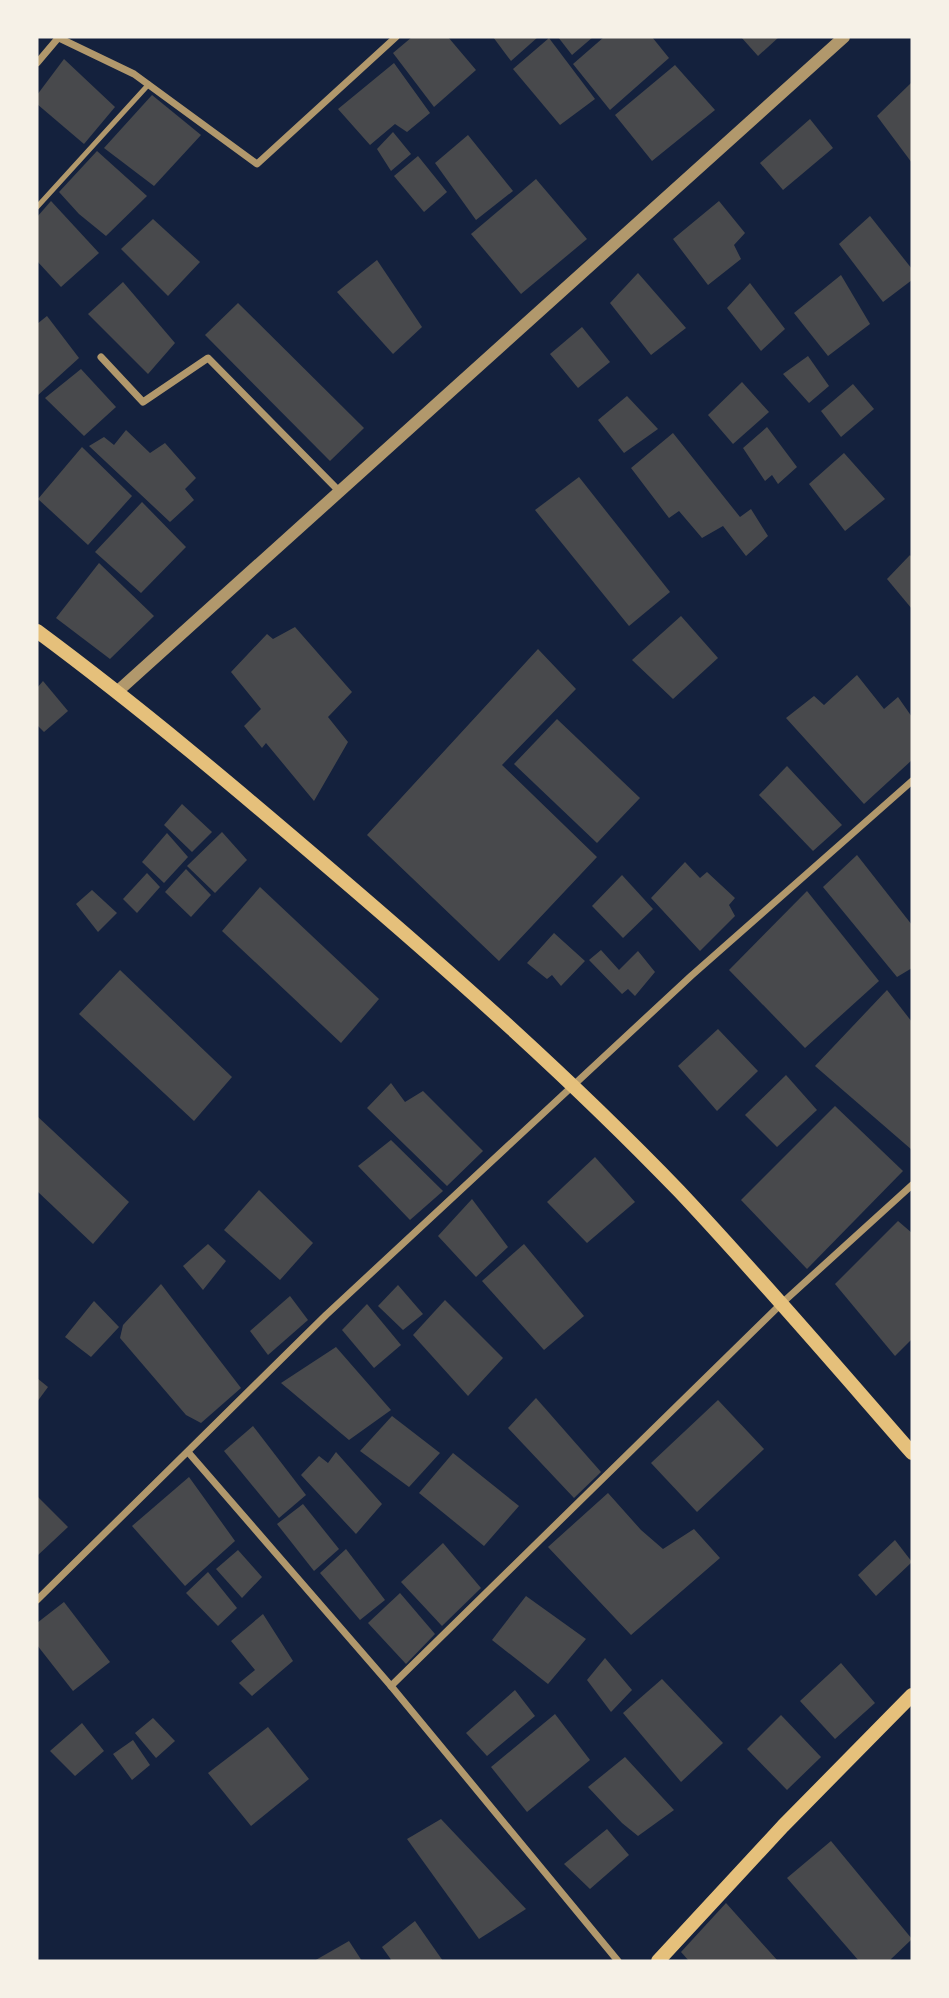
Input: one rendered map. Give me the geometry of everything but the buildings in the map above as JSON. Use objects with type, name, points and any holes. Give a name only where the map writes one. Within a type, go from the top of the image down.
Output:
[{"type":"main road","points":[[37,631],[118,691],[447,968],[678,1191],[912,1453]]},
{"type":"main road","points":[[658,1961],[783,1826],[912,1695]]},
{"type":"street","points":[[37,63],[58,37],[134,74],[257,164],[396,37]]},
{"type":"street","points":[[118,691],[845,37]]},
{"type":"street","points":[[101,357],[143,402],[208,358],[340,492]]},
{"type":"street","points":[[37,1600],[326,1315],[691,976],[912,781]]},
{"type":"street","points":[[391,1686],[781,1304],[912,1185]]},
{"type":"street","points":[[188,1452],[391,1686],[615,1960]]},
{"type":"lane","points":[[37,207],[149,84]]}]
